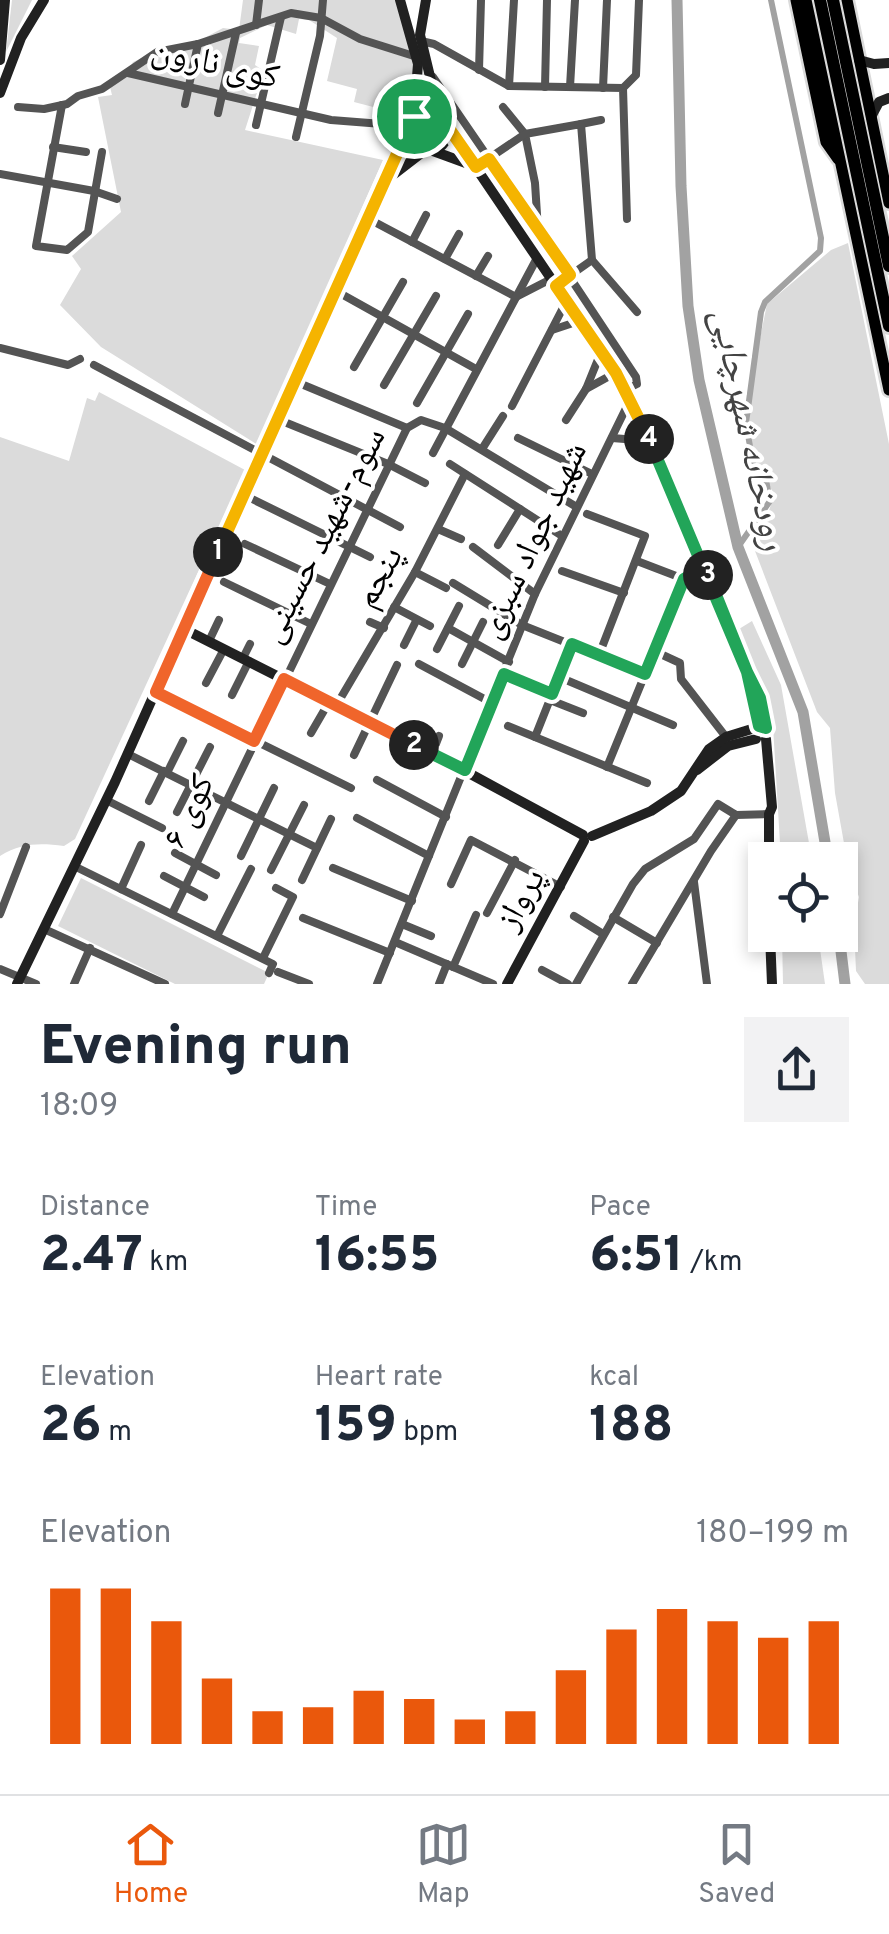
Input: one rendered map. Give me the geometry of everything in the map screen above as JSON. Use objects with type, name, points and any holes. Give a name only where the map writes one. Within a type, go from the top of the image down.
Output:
[{"type":"highway","points":[[820,0],[856,149],[889,252]]},
{"type":"highway","points":[[833,0],[889,326]]},
{"type":"highway","points":[[882,232],[889,266]]},
{"type":"main road","points":[[796,0],[826,142],[841,163]]},
{"type":"main road","points":[[806,0],[889,390]]},
{"type":"main road","points":[[847,0],[889,203]]},
{"type":"main road","points":[[849,201],[880,281]]},
{"type":"street","points":[[0,60],[5,0]]},
{"type":"street","points":[[0,94],[21,38],[44,0]]},
{"type":"street","points":[[256,25],[259,0]]},
{"type":"street","points":[[291,13],[292,0]]},
{"type":"street","points":[[296,137],[324,0]]},
{"type":"street","points":[[479,70],[481,0]]},
{"type":"street","points":[[510,86],[514,0]]},
{"type":"street","points":[[545,86],[547,0]]},
{"type":"street","points":[[570,87],[574,0]]},
{"type":"street","points":[[604,88],[607,0]]},
{"type":"street","points":[[627,219],[623,88],[636,74],[638,0]]},
{"type":"street","points":[[405,2],[414,10],[426,2]]},
{"type":"street","points":[[405,2],[439,114],[616,373],[705,567],[760,698],[769,842]]},
{"type":"street","points":[[418,39],[426,2]]},
{"type":"street","points":[[128,74],[157,52],[236,33],[291,13],[320,18],[421,61],[637,380],[627,395]]},
{"type":"street","points":[[256,126],[281,17]]},
{"type":"street","points":[[218,113],[236,33]]},
{"type":"street","points":[[418,39],[510,86],[623,88]]},
{"type":"street","points":[[185,104],[198,44]]},
{"type":"street","points":[[860,60],[889,63]]},
{"type":"street","points":[[18,980],[128,754],[410,126],[421,61]]},
{"type":"street","name":"کوی نارون","points":[[18,107],[44,109],[62,105],[102,90],[128,74],[331,120],[410,126]]},
{"type":"street","points":[[870,117],[879,102],[889,98]]},
{"type":"street","points":[[62,105],[36,246],[67,250],[88,232],[102,152]]},
{"type":"street","points":[[503,107],[525,134],[536,183],[538,230]]},
{"type":"street","points":[[410,126],[424,111],[439,114]]},
{"type":"street","points":[[476,167],[525,134],[600,120]]},
{"type":"street","points":[[581,124],[592,260],[636,312]]},
{"type":"street","points":[[384,182],[445,141],[447,125]]},
{"type":"street","points":[[410,126],[414,146],[476,167]]},
{"type":"street","points":[[54,147],[86,152]]},
{"type":"street","points":[[0,174],[94,191],[116,199]]},
{"type":"street","points":[[412,242],[426,216]]},
{"type":"street","points":[[367,218],[516,297],[570,276],[592,260]]},
{"type":"street","points":[[445,259],[460,234]]},
{"type":"street","points":[[476,276],[488,256]]},
{"type":"street","points":[[433,452],[537,258]]},
{"type":"street","points":[[354,367],[403,282]]},
{"type":"street","points":[[336,291],[476,369]]},
{"type":"street","points":[[384,385],[436,296]]},
{"type":"street","points":[[512,406],[566,302]]},
{"type":"street","points":[[417,402],[468,314]]},
{"type":"street","points":[[552,330],[579,321]]},
{"type":"street","points":[[0,348],[68,365],[80,359]]},
{"type":"street","points":[[566,420],[586,389],[601,352]]},
{"type":"street","points":[[94,364],[400,527]]},
{"type":"street","points":[[586,389],[616,373]]},
{"type":"street","points":[[294,382],[407,428]]},
{"type":"street","name":"شهید جواد سبزی","points":[[377,984],[535,594],[612,438],[627,395]]},
{"type":"street","points":[[482,449],[503,416]]},
{"type":"street","points":[[277,420],[388,464],[424,483]]},
{"type":"street","name":"سوم-شهید حسینی","points":[[284,679],[407,428],[421,420],[445,428],[576,506]]},
{"type":"street","points":[[518,438],[592,474]]},
{"type":"street","points":[[612,438],[650,441]]},
{"type":"street","points":[[450,464],[562,536]]},
{"type":"street","name":"پنجم","points":[[310,734],[384,628],[465,474]]},
{"type":"street","points":[[244,495],[370,557]]},
{"type":"street","points":[[498,545],[520,509]]},
{"type":"street","points":[[587,514],[646,536],[599,656]]},
{"type":"street","points":[[438,530],[461,539]]},
{"type":"street","points":[[245,544],[330,584]]},
{"type":"street","points":[[473,547],[535,594]]},
{"type":"street","points":[[637,561],[684,579]]},
{"type":"street","points":[[607,767],[684,579],[705,567]]},
{"type":"street","points":[[562,571],[624,593]]},
{"type":"street","points":[[416,572],[522,625],[645,674]]},
{"type":"street","points":[[224,582],[310,624]]},
{"type":"street","points":[[437,649],[459,606]]},
{"type":"street","points":[[394,607],[430,626]]},
{"type":"street","points":[[209,642],[219,620]]},
{"type":"street","points":[[404,644],[416,620]]},
{"type":"street","points":[[370,622],[384,628]]},
{"type":"street","points":[[462,664],[483,622]]},
{"type":"street","points":[[448,628],[508,662]]},
{"type":"street","points":[[184,629],[465,770],[587,837],[650,811],[681,791],[700,758],[726,736],[760,733]]},
{"type":"street","points":[[232,694],[250,644]]},
{"type":"street","points":[[535,737],[572,644]]},
{"type":"street","points":[[206,683],[224,649]]},
{"type":"street","points":[[654,651],[680,663],[682,679],[726,736]]},
{"type":"street","points":[[419,664],[492,703]]},
{"type":"street","points":[[354,755],[398,665]]},
{"type":"street","points":[[504,674],[583,713]]},
{"type":"street","points":[[558,677],[673,725]]},
{"type":"street","name":"کوی ۶","points":[[172,914],[284,679]]},
{"type":"street","points":[[156,692],[350,788]]},
{"type":"street","points":[[508,726],[647,783]]},
{"type":"street","points":[[696,770],[728,746],[760,733]]},
{"type":"street","points":[[432,754],[439,736]]},
{"type":"street","points":[[149,801],[183,741]]},
{"type":"street","points":[[176,812],[210,747]]},
{"type":"street","points":[[128,754],[317,848]]},
{"type":"street","points":[[377,780],[446,817]]},
{"type":"street","points":[[241,856],[274,788]]},
{"type":"street","points":[[106,800],[162,828]]},
{"type":"street","points":[[576,984],[646,869],[694,839],[718,804],[736,815],[769,814]]},
{"type":"street","points":[[271,870],[304,805]]},
{"type":"street","points":[[632,984],[736,815]]},
{"type":"street","points":[[357,818],[429,856]]},
{"type":"street","points":[[302,880],[331,819]]},
{"type":"street","name":"پرواز","points":[[507,984],[587,837]]},
{"type":"street","points":[[694,839],[711,851]]},
{"type":"street","points":[[452,884],[472,840],[561,887]]},
{"type":"street","points":[[121,889],[141,845]]},
{"type":"street","points":[[0,914],[26,847]]},
{"type":"street","points":[[175,853],[216,875]]},
{"type":"street","points":[[487,913],[514,860]]},
{"type":"street","points":[[74,866],[263,958],[273,964],[278,976],[307,984]]},
{"type":"street","points":[[332,868],[412,901]]},
{"type":"street","points":[[217,936],[251,870]]},
{"type":"street","points":[[164,876],[204,897]]},
{"type":"street","points":[[0,879],[12,883]]},
{"type":"street","points":[[694,882],[707,984]]},
{"type":"street","points":[[263,958],[293,897],[276,888]]},
{"type":"street","points":[[439,984],[476,915]]},
{"type":"street","points":[[574,916],[604,934]]},
{"type":"street","points":[[614,917],[658,942]]},
{"type":"street","points":[[303,918],[390,953]]},
{"type":"street","points":[[402,924],[430,936]]},
{"type":"street","points":[[44,929],[165,984]]},
{"type":"street","points":[[394,942],[494,984]]},
{"type":"street","points":[[74,984],[90,948]]},
{"type":"street","points":[[771,952],[772,984]]},
{"type":"street","points":[[0,969],[18,980],[36,984]]},
{"type":"street","points":[[697,984],[705,969]]},
{"type":"street","points":[[542,970],[568,984]]},
{"type":"shaded area","points":[[12,0],[32,0],[6,52]]},
{"type":"shaded area","points":[[243,0],[396,0],[414,31],[417,54],[404,115],[354,102],[357,89],[327,81],[337,38],[309,20],[299,19],[296,34],[267,25],[240,38],[239,43],[259,46],[255,65],[264,71],[245,130],[383,160],[258,445],[101,347],[60,305],[81,269],[72,256],[121,212],[98,97],[112,95],[110,87],[122,79],[133,62],[158,51],[195,43],[223,28],[239,30]]},
{"type":"shaded area","points":[[848,243],[889,444],[889,984],[865,984],[856,971],[858,842],[844,842],[830,728],[817,712],[755,551],[774,496],[752,454],[749,417],[767,304],[831,250]]},
{"type":"shaded area","points":[[99,392],[245,470],[75,839],[64,846],[31,845],[0,856],[0,437],[69,461],[87,398],[95,401]]},
{"type":"shaded area","points":[[752,621],[781,685],[809,842],[780,842],[773,726],[739,629]]},
{"type":"shaded area","points":[[81,878],[269,973],[264,984],[175,984],[58,926]]},
{"type":"shaded area","points":[[782,952],[820,952],[825,984],[783,984]]},
{"type":"waterway","name":"رودخانه شهرچایی","points":[[677,0],[681,186],[688,306],[699,380],[738,547],[803,712],[825,842]]},
{"type":"waterway","points":[[738,547],[770,501],[766,480],[753,464],[746,423],[761,312],[765,302],[820,251],[821,238],[771,0]]},
{"type":"waterway","name":"رودخانه شهرچایی","points":[[841,952],[845,984]]},
{"type":"route","points":[[414,116],[156,692],[254,741],[284,679],[465,770],[504,674],[552,694],[572,644],[645,674],[684,579],[705,567],[760,698],[766,728],[759,726],[747,672],[705,567],[650,441],[616,373],[556,286],[570,275],[489,159],[476,167],[439,114],[424,111],[414,116]]}]
